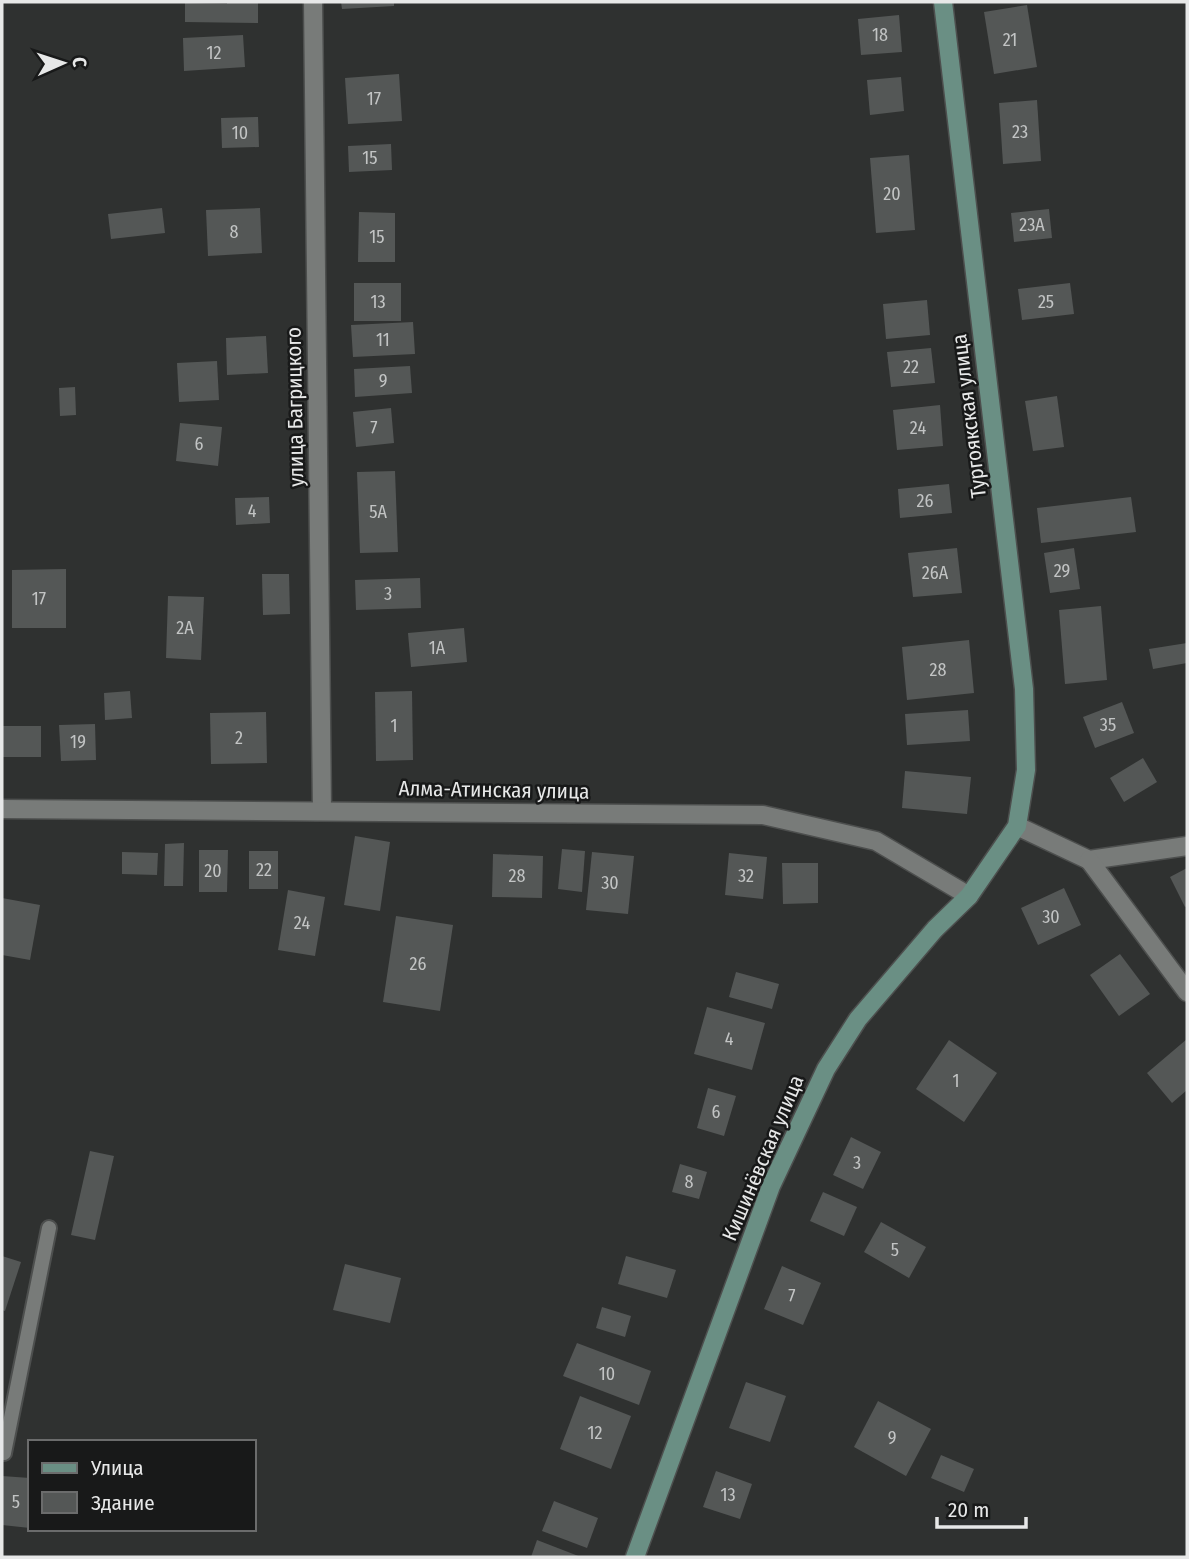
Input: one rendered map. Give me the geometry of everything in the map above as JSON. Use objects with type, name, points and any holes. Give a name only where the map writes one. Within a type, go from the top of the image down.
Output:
[{"type":"main road","name":"Тургоякская улица","points":[[943,2],[1024,689],[1026,771],[1017,826]]},
{"type":"main road","name":"Кишинёвская улица","points":[[635,1557],[771,1186],[826,1069],[858,1019],[935,929],[969,896],[1017,826]]},
{"type":"street","name":"улица Багрицкого","points":[[313,2],[322,811]]},
{"type":"street","name":"Алма-Атинская улица","points":[[2,809],[763,816],[876,841],[969,896]]},
{"type":"street","points":[[1017,826],[1089,860],[1187,992]]},
{"type":"street","points":[[1089,860],[1187,846]]},
{"type":"lane","points":[[2,1452],[48,1228]]},
{"type":"building","points":[[258,2],[258,23],[185,22],[185,3]]},
{"type":"building","points":[[341,2],[394,2],[394,6],[342,9]]},
{"type":"building","points":[[1027,5],[1037,67],[994,74],[984,12]]},
{"type":"building","points":[[899,15],[902,52],[861,55],[858,19]]},
{"type":"building","points":[[243,35],[245,67],[184,71],[183,38]]},
{"type":"building","points":[[399,74],[402,121],[348,124],[345,78]]},
{"type":"building","points":[[901,77],[904,111],[870,115],[867,80]]},
{"type":"building","points":[[1037,100],[1041,161],[1003,164],[999,103]]},
{"type":"building","points":[[258,117],[259,147],[222,148],[221,118]]},
{"type":"building","points":[[391,144],[392,170],[349,172],[348,146]]},
{"type":"building","points":[[909,155],[915,230],[876,233],[870,158]]},
{"type":"building","points":[[162,208],[165,233],[111,239],[108,214]]},
{"type":"building","points":[[260,208],[262,253],[208,256],[206,210]]},
{"type":"building","points":[[1049,209],[1052,238],[1014,242],[1011,213]]},
{"type":"building","points":[[359,212],[395,213],[395,262],[358,262]]},
{"type":"building","points":[[354,283],[401,283],[401,321],[354,321]]},
{"type":"building","points":[[1070,283],[1074,314],[1022,320],[1018,289]]},
{"type":"building","points":[[927,300],[930,335],[886,339],[883,304]]},
{"type":"building","points":[[413,322],[415,354],[353,357],[351,325]]},
{"type":"building","points":[[266,336],[268,373],[227,375],[226,338]]},
{"type":"building","points":[[931,348],[935,383],[891,387],[887,352]]},
{"type":"building","points":[[217,361],[219,400],[179,402],[177,363]]},
{"type":"building","points":[[410,366],[412,393],[355,397],[354,369]]},
{"type":"building","points":[[75,387],[76,415],[60,416],[59,388]]},
{"type":"building","points":[[1057,396],[1064,447],[1033,451],[1025,401]]},
{"type":"building","points":[[940,405],[943,446],[897,450],[893,410]]},
{"type":"building","points":[[391,408],[394,443],[356,447],[353,412]]},
{"type":"building","points":[[180,423],[222,427],[218,466],[176,461]]},
{"type":"building","points":[[395,471],[398,552],[360,553],[357,472]]},
{"type":"building","points":[[949,484],[952,513],[900,518],[898,489]]},
{"type":"building","points":[[269,497],[270,523],[236,525],[235,498]]},
{"type":"building","points":[[1131,497],[1136,532],[1041,543],[1037,508]]},
{"type":"building","points":[[957,548],[962,593],[913,597],[908,553]]},
{"type":"building","points":[[1074,548],[1080,589],[1050,593],[1044,553]]},
{"type":"building","points":[[66,569],[66,628],[12,628],[12,570]]},
{"type":"building","points":[[262,574],[289,574],[290,614],[263,615]]},
{"type":"building","points":[[420,578],[421,608],[356,610],[355,580]]},
{"type":"building","points":[[168,596],[204,597],[201,660],[166,658]]},
{"type":"building","points":[[1101,606],[1107,680],[1065,684],[1059,610]]},
{"type":"building","points":[[464,628],[467,662],[411,667],[408,633]]},
{"type":"building","points":[[969,640],[974,693],[907,700],[902,647]]},
{"type":"building","points":[[1187,643],[1187,663],[1153,669],[1149,649]]},
{"type":"building","points":[[130,691],[132,718],[105,720],[104,693]]},
{"type":"building","points":[[412,691],[413,760],[376,761],[375,692]]},
{"type":"building","points":[[1122,702],[1134,733],[1095,748],[1083,717]]},
{"type":"building","points":[[968,710],[970,741],[907,745],[905,714]]},
{"type":"building","points":[[266,712],[267,763],[211,764],[210,713]]},
{"type":"building","points":[[95,724],[96,760],[61,761],[59,725]]},
{"type":"building","points":[[2,726],[41,726],[41,757],[2,757]]},
{"type":"building","points":[[1143,758],[1157,782],[1124,802],[1110,778]]},
{"type":"building","points":[[905,771],[971,777],[967,814],[902,808]]},
{"type":"building","points":[[355,836],[390,842],[380,911],[344,905]]},
{"type":"building","points":[[184,843],[183,886],[164,886],[165,844]]},
{"type":"building","points":[[562,849],[585,851],[582,892],[558,889]]},
{"type":"building","points":[[199,850],[228,850],[227,892],[199,892]]},
{"type":"building","points":[[249,851],[278,851],[278,889],[249,889]]},
{"type":"building","points":[[122,852],[158,853],[157,875],[122,874]]},
{"type":"building","points":[[592,852],[634,856],[628,914],[586,910]]},
{"type":"building","points":[[729,853],[767,857],[763,899],[725,895]]},
{"type":"building","points":[[493,854],[543,856],[542,898],[492,897]]},
{"type":"building","points":[[782,863],[818,863],[818,903],[783,904]]},
{"type":"building","points":[[1187,868],[1187,906],[1185,907],[1170,877]]},
{"type":"building","points":[[1064,888],[1081,925],[1038,945],[1021,908]]},
{"type":"building","points":[[288,890],[325,897],[315,956],[278,950]]},
{"type":"building","points":[[2,898],[40,905],[30,960],[2,955]]},
{"type":"building","points":[[396,916],[453,925],[440,1011],[383,1002]]},
{"type":"building","points":[[1120,954],[1150,994],[1119,1016],[1090,975]]},
{"type":"building","points":[[736,972],[779,984],[772,1009],[729,997]]},
{"type":"building","points":[[707,1007],[765,1023],[752,1070],[694,1054]]},
{"type":"building","points":[[1187,1039],[1187,1090],[1172,1103],[1147,1073]]},
{"type":"building","points":[[949,1040],[997,1073],[964,1122],[916,1089]]},
{"type":"building","points":[[708,1088],[736,1096],[724,1136],[697,1128]]},
{"type":"building","points":[[851,1137],[881,1152],[863,1189],[833,1175]]},
{"type":"building","points":[[90,1151],[114,1156],[95,1240],[71,1235]]},
{"type":"building","points":[[680,1164],[707,1172],[699,1199],[672,1192]]},
{"type":"building","points":[[823,1192],[857,1207],[844,1236],[810,1221]]},
{"type":"building","points":[[881,1222],[926,1247],[909,1278],[864,1252]]},
{"type":"building","points":[[2,1256],[21,1262],[5,1311],[2,1310]]},
{"type":"building","points":[[626,1256],[676,1270],[667,1298],[618,1284]]},
{"type":"building","points":[[345,1264],[401,1278],[390,1323],[333,1310]]},
{"type":"building","points":[[782,1266],[821,1283],[803,1325],[764,1309]]},
{"type":"building","points":[[602,1307],[631,1316],[625,1337],[596,1328]]},
{"type":"building","points":[[577,1343],[651,1371],[639,1405],[563,1376]]},
{"type":"building","points":[[746,1382],[786,1396],[770,1442],[729,1428]]},
{"type":"building","points":[[580,1396],[631,1416],[611,1469],[560,1449]]},
{"type":"building","points":[[878,1401],[931,1429],[906,1476],[854,1447]]},
{"type":"building","points":[[941,1455],[974,1469],[964,1492],[931,1478]]},
{"type":"building","points":[[716,1471],[752,1484],[740,1519],[703,1507]]},
{"type":"building","points":[[2,1476],[28,1478],[28,1528],[2,1525]]},
{"type":"building","points":[[554,1501],[598,1518],[587,1548],[542,1531]]},
{"type":"building","points":[[537,1540],[581,1557],[531,1557]]}]
